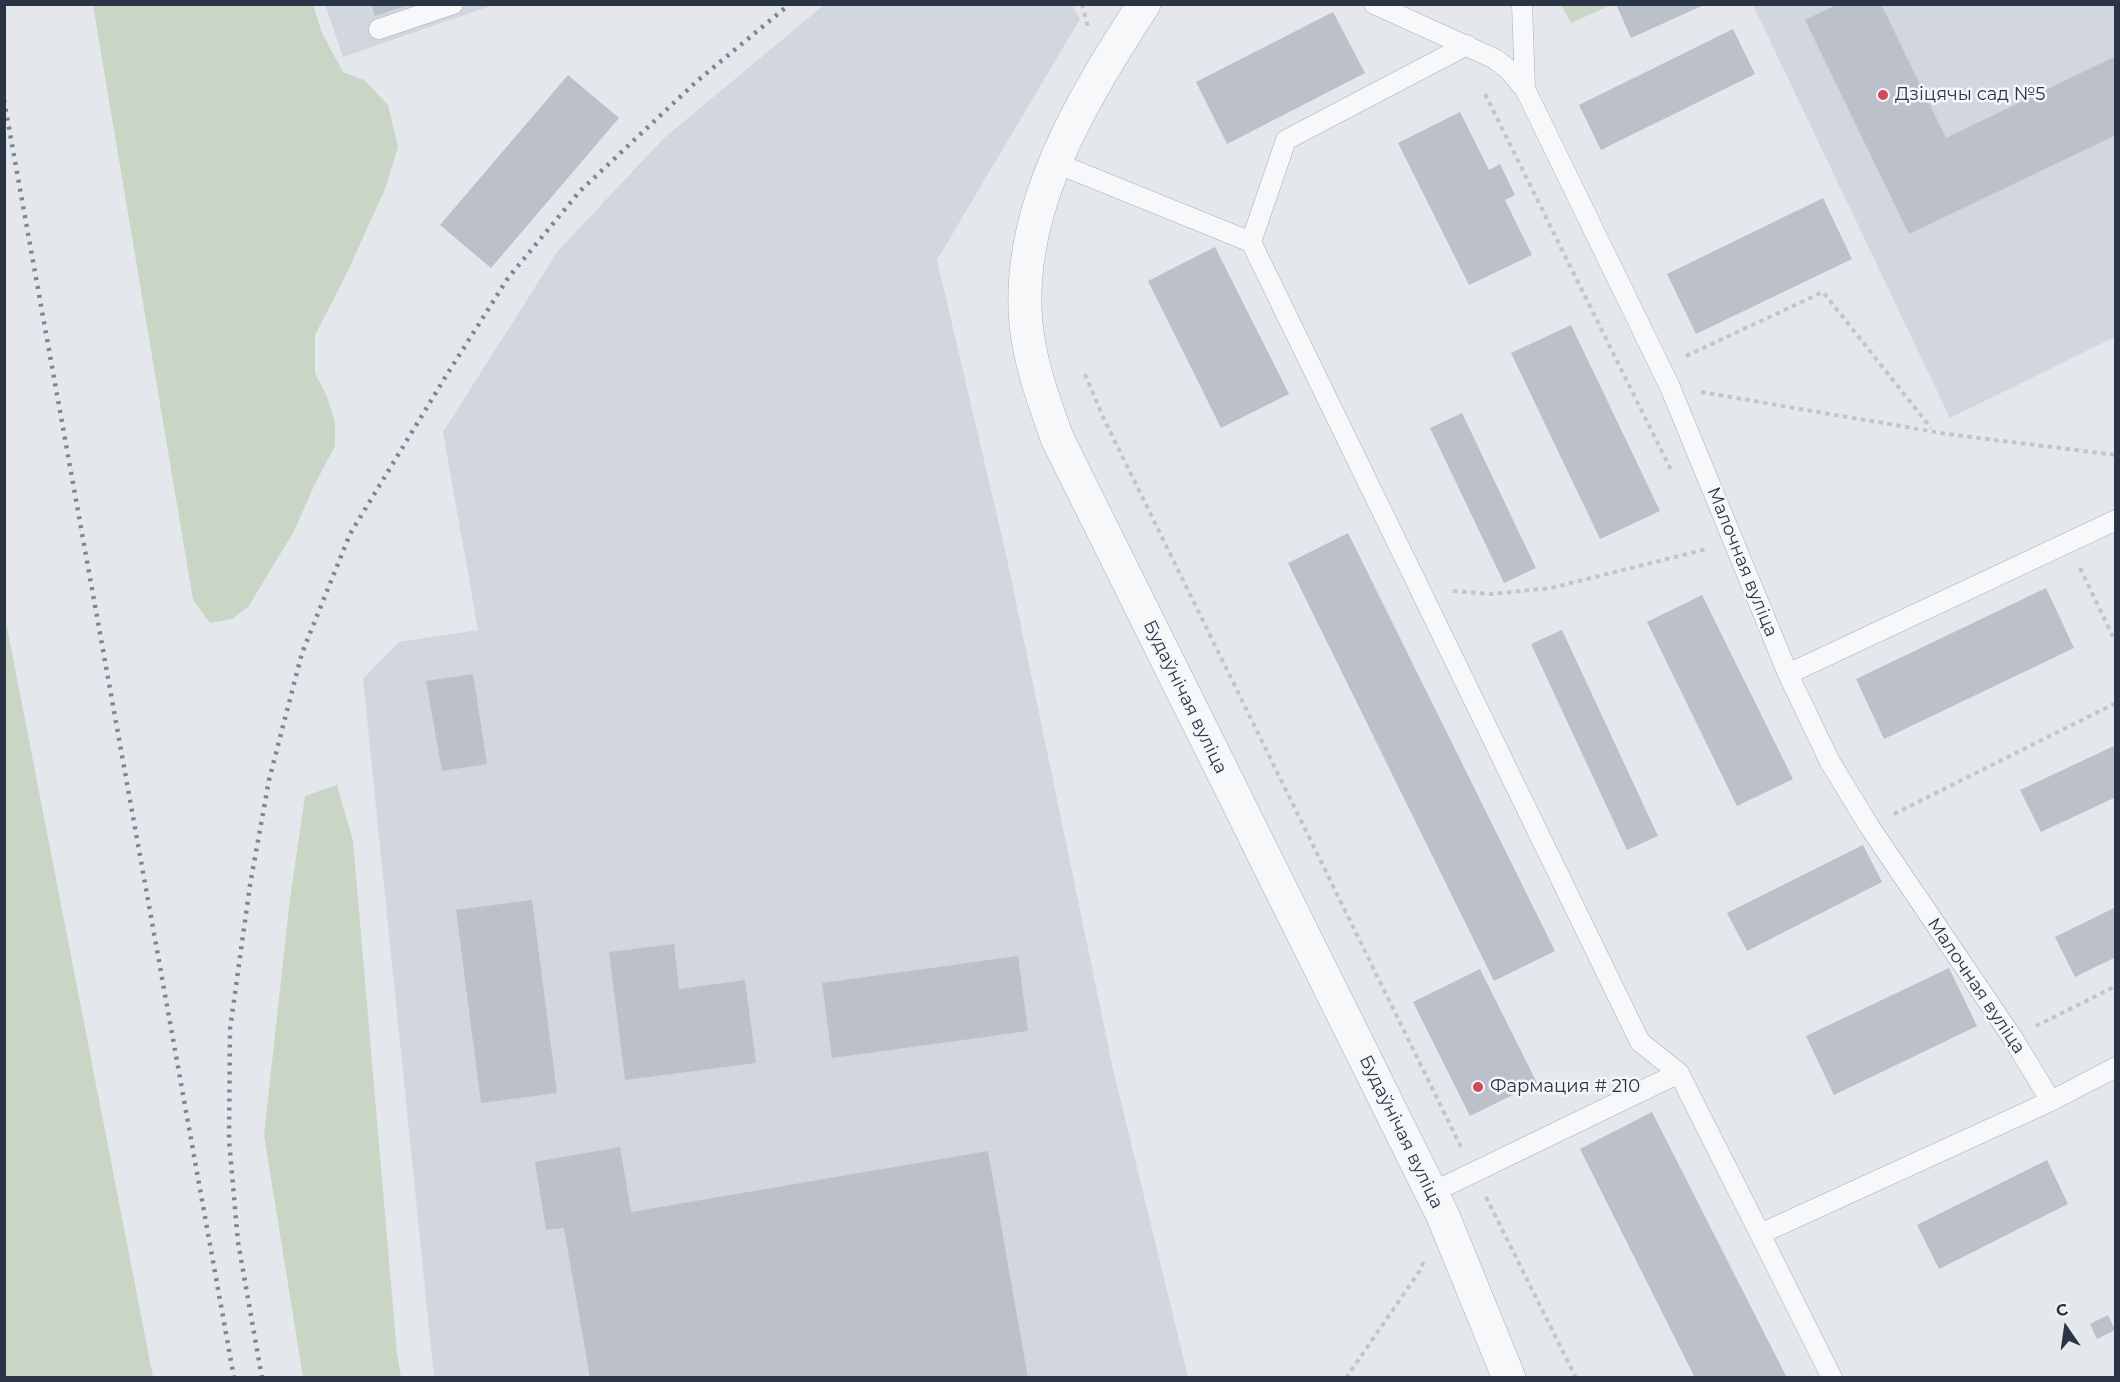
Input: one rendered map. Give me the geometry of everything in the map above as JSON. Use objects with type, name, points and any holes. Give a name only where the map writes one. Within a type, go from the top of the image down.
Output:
[{"type":"street","name":"Будаўнічая вуліца","points":[[1144,4],[1118,43],[1072,126],[1048,182],[1034,227],[1024,277],[1026,325],[1035,377],[1057,438],[1437,1205],[1509,1377]]},
{"type":"lane","points":[[379,29],[453,4]]},
{"type":"lane","name":"Малочная вуліца","points":[[1374,4],[1495,59],[1508,69],[1525,89],[1670,387],[1788,674],[1830,762],[1869,826],[2012,1037],[2051,1101]]},
{"type":"lane","points":[[1522,4],[1525,89]]},
{"type":"lane","points":[[1251,242],[1286,140],[1467,45]]},
{"type":"lane","points":[[1056,163],[1251,242],[1640,1042],[1678,1072],[1832,1377]]},
{"type":"lane","points":[[1788,674],[2115,520]]},
{"type":"lane","points":[[1760,1234],[2051,1101],[2115,1068]]},
{"type":"lane","points":[[1437,1205],[1473,1172],[1678,1072]]},
{"type":"path","points":[[1485,94],[1672,474]]},
{"type":"path","points":[[1661,368],[1823,292],[1932,430]]},
{"type":"path","points":[[1085,374],[1108,428],[1576,1377]]},
{"type":"path","points":[[1670,387],[1947,434],[2115,455]]},
{"type":"path","points":[[2068,543],[2115,644]]},
{"type":"path","points":[[1419,588],[1491,594],[1551,588],[1709,548]]},
{"type":"path","points":[[1869,826],[2115,703]]},
{"type":"path","points":[[2012,1037],[2115,986]]},
{"type":"path","points":[[1346,1377],[1419,1272],[1431,1243],[1437,1205]]},
{"type":"shaded area","points":[[325,4],[493,5],[343,57]]},
{"type":"shaded area","points":[[824,5],[1072,5],[1080,19],[937,260],[1006,554],[1113,1069],[1188,1377],[434,1377],[363,679],[399,642],[478,630],[443,432],[558,251],[663,139]]},
{"type":"shaded area","points":[[1753,5],[2115,5],[2115,337],[1950,418]]},
{"type":"green space","points":[[93,5],[313,5],[322,33],[343,72],[364,80],[388,105],[398,147],[385,189],[345,277],[315,335],[315,373],[327,397],[335,422],[335,446],[293,533],[248,607],[232,619],[210,623],[193,600]]},
{"type":"green space","points":[[1561,5],[1611,5],[1571,23]]},
{"type":"green space","points":[[5,617],[153,1377],[5,1377]]},
{"type":"green space","points":[[337,785],[353,841],[397,1354],[401,1377],[303,1377],[264,1135],[290,899],[305,796]]},
{"type":"building","points":[[371,4],[408,4],[408,5],[375,16]]},
{"type":"building","points":[[1616,4],[1706,4],[1631,38]]},
{"type":"building","name":"Дзіцячы сад №5","points":[[1838,4],[1881,4],[1946,138],[2116,56],[2116,135],[1909,234],[1805,20]]},
{"type":"building","points":[[1333,12],[1365,73],[1227,144],[1196,82]]},
{"type":"building","points":[[1733,29],[1755,74],[1601,150],[1579,105]]},
{"type":"building","points":[[568,75],[619,118],[491,268],[440,225]]},
{"type":"building","points":[[1460,112],[1489,170],[1500,164],[1515,195],[1505,200],[1532,255],[1469,285],[1398,143]]},
{"type":"building","points":[[1823,198],[1852,259],[1696,334],[1667,274]]},
{"type":"building","points":[[1215,247],[1289,394],[1221,428],[1148,281]]},
{"type":"building","points":[[1571,325],[1660,511],[1600,539],[1511,353]]},
{"type":"building","points":[[1462,413],[1536,568],[1504,583],[1430,428]]},
{"type":"building","points":[[1348,533],[1555,951],[1494,981],[1288,563]]},
{"type":"building","points":[[2046,588],[2074,648],[1884,739],[1856,679]]},
{"type":"building","points":[[1702,595],[1793,779],[1737,806],[1647,622]]},
{"type":"building","points":[[1562,630],[1658,836],[1627,850],[1531,644]]},
{"type":"building","points":[[473,674],[487,764],[442,771],[426,681]]},
{"type":"building","points":[[2116,745],[2116,797],[2041,832],[2020,790]]},
{"type":"building","points":[[1863,845],[1882,882],[1747,951],[1727,913]]},
{"type":"building","points":[[532,900],[557,1093],[481,1103],[456,910]]},
{"type":"building","points":[[2116,907],[2116,957],[2075,977],[2055,937]]},
{"type":"building","points":[[674,944],[679,989],[745,980],[756,1063],[625,1080],[609,952]]},
{"type":"building","points":[[1018,956],[1028,1031],[832,1058],[822,983]]},
{"type":"building","points":[[1949,968],[1977,1026],[1834,1095],[1806,1036]]},
{"type":"building","points":[[1480,969],[1537,1083],[1470,1116],[1413,1002]]},
{"type":"building","points":[[1652,1112],[1787,1378],[1695,1378],[1580,1149]]},
{"type":"building","points":[[620,1147],[631,1212],[988,1151],[1028,1378],[590,1378],[564,1228],[546,1230],[535,1162]]},
{"type":"building","points":[[2047,1160],[2068,1204],[1939,1269],[1917,1225]]},
{"type":"building","points":[[2108,1315],[2115,1330],[2097,1339],[2090,1324]]},
{"type":"railway","points":[[262,1378],[238,1242],[229,1140],[230,1029],[250,885],[269,780],[302,653],[350,534],[508,278],[580,191],[697,81],[790,4]]},
{"type":"railway","points":[[4,100],[234,1378]]},
{"type":"place","name":"Дзіцячы сад №5","points":[[1883,95]]},
{"type":"place","name":"Фармация # 210","points":[[1478,1087]]}]
